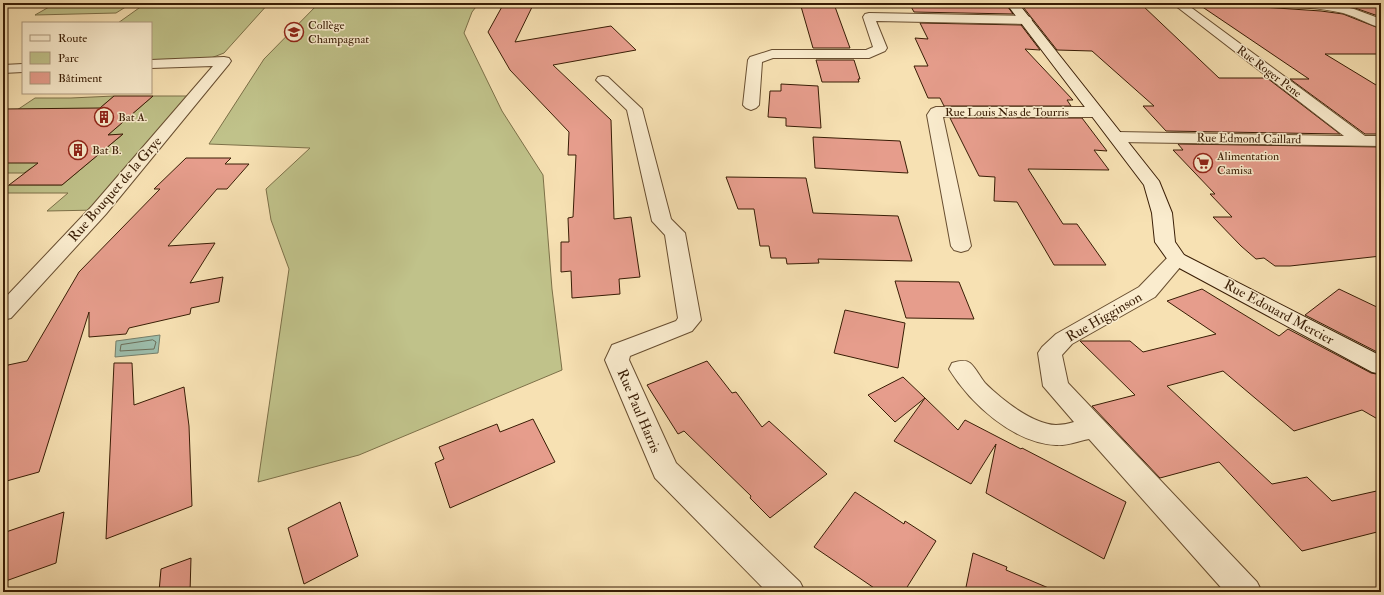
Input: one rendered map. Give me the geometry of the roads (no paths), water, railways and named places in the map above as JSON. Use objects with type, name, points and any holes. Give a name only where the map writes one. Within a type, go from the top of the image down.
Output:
[{"type":"street","points":[[1012,3],[1153,185],[1162,212],[1165,242],[1176,259]]},
{"type":"street","name":"Rue Roger Pene","points":[[1178,3],[1360,140]]},
{"type":"street","points":[[1254,3],[1314,4],[1340,8],[1364,15],[1381,24]]},
{"type":"street","points":[[751,105],[755,60],[772,54],[869,54],[880,48],[867,11],[1026,20]]},
{"type":"street","name":"Rue Bouquet de la Grye","points":[[3,313],[99,210],[224,62],[152,64]]},
{"type":"street","points":[[3,69],[22,68]]},
{"type":"street","name":"Rue Paul Harris","points":[[603,80],[634,109],[662,221],[675,233],[690,320],[684,326],[620,351],[618,360],[665,470],[788,592]]},
{"type":"street","name":"Rue Louis Nas de Tourris","points":[[961,246],[934,114],[936,112],[1096,112]]},
{"type":"street","name":"Rue Edmond Caillard","points":[[1117,137],[1381,141]]},
{"type":"street","name":"Rue Edouard Mercier","points":[[1176,259],[1381,366]]},
{"type":"street","name":"Rue Higginson","points":[[1176,259],[1147,292],[1064,339],[1050,353],[1056,386],[1246,592]]},
{"type":"street","points":[[961,369],[967,379],[997,408],[1031,430],[1055,435],[1095,428]]},
{"type":"water","points":[[160,335],[158,353],[115,357],[116,341]]},
{"type":"place","name":"Collège Champagnat","points":[[294,32]]},
{"type":"place","name":"Bat A.","points":[[104,117]]},
{"type":"place","name":"Bat B.","points":[[78,150]]},
{"type":"place","name":"Alimentation Camisa","points":[[1203,163]]}]
